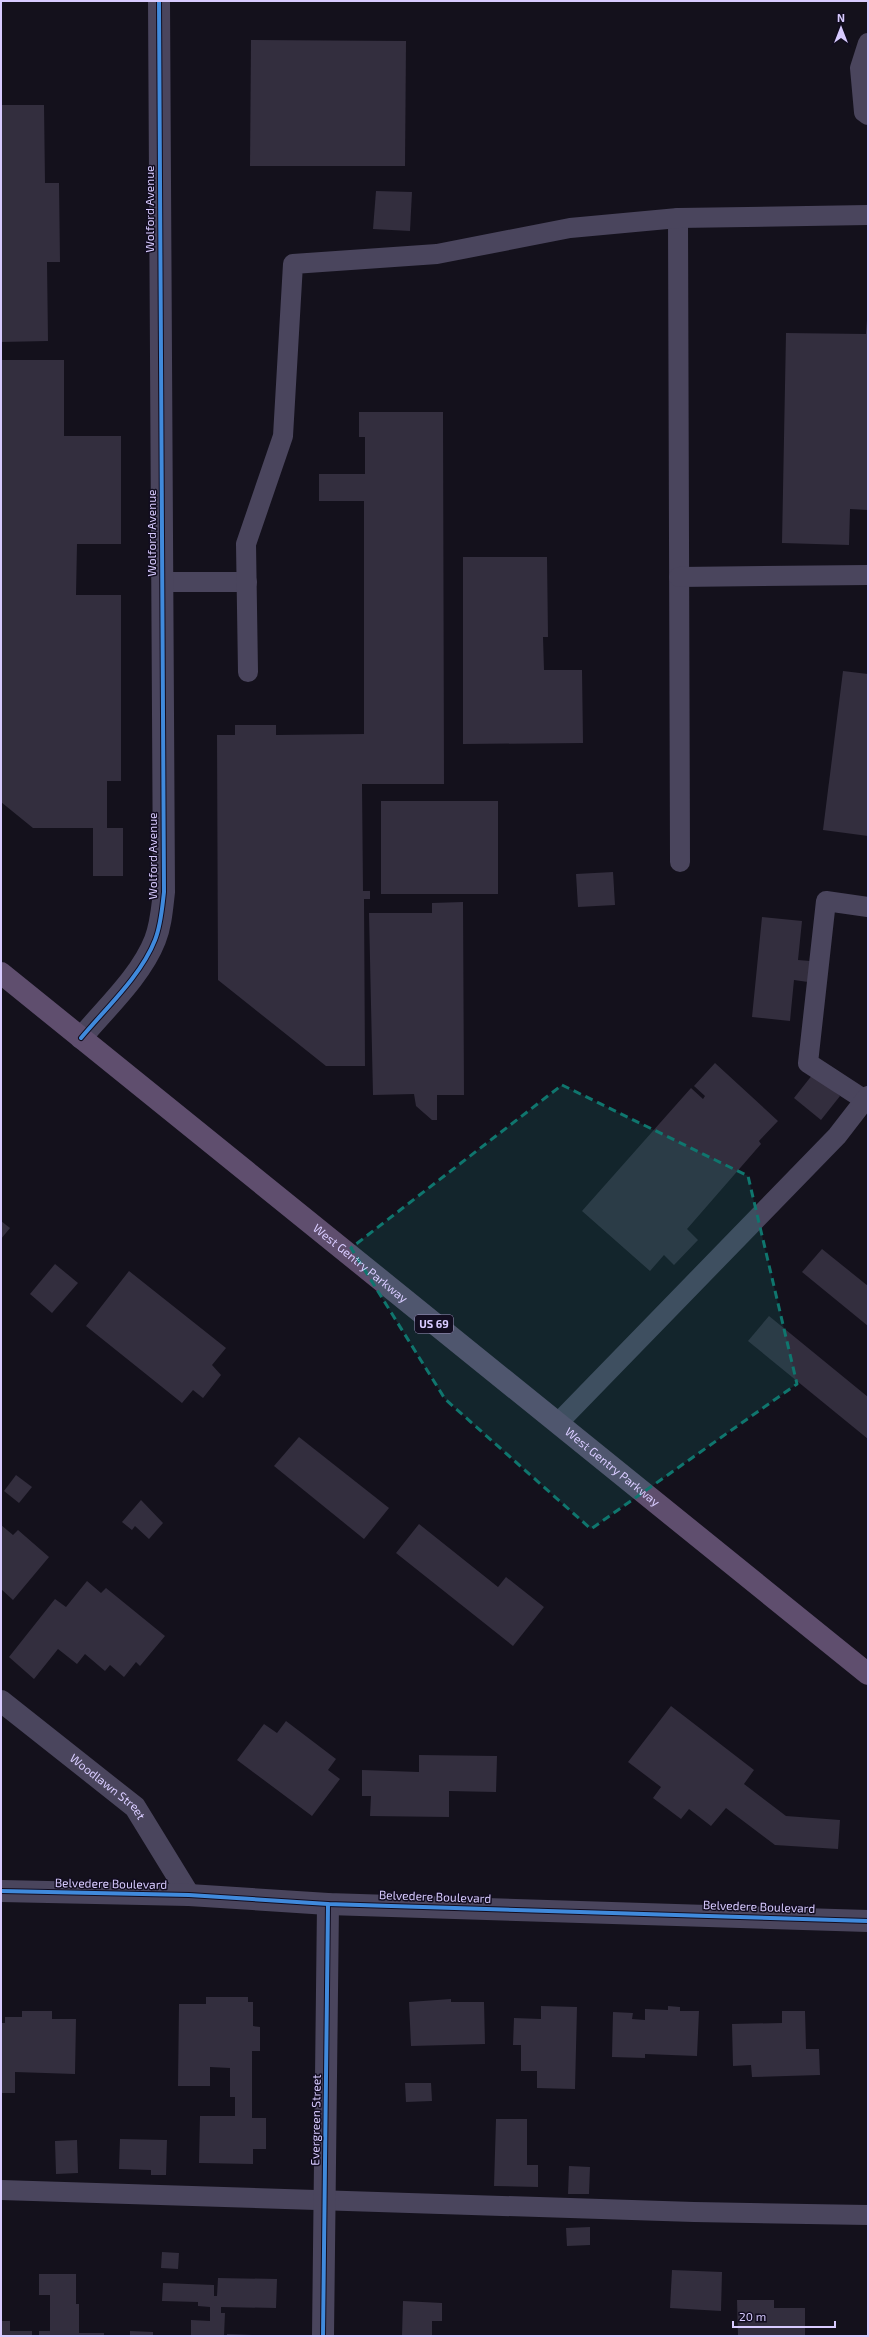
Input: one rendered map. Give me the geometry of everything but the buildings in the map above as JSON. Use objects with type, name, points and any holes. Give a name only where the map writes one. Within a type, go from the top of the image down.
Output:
[{"type":"main road","name":"West Gentry Parkway","points":[[1,973],[868,1674]]},
{"type":"street","name":"Wolford Avenue","points":[[81,1038],[143,964],[155,940],[162,915],[164,892],[160,1]]},
{"type":"street","name":"Woodlawn Street","points":[[1,1701],[135,1807],[189,1895]]},
{"type":"street","name":"Belvedere Boulevard","points":[[1,1892],[189,1895],[328,1904],[868,1921]]},
{"type":"street","name":"Evergreen Street","points":[[323,2336],[328,1904]]},
{"type":"lane","points":[[868,43],[860,68],[864,112],[868,115]]},
{"type":"lane","points":[[248,672],[246,544],[283,436],[293,264],[437,254],[570,228],[678,218],[868,215]]},
{"type":"lane","points":[[678,218],[680,862]]},
{"type":"lane","points":[[679,577],[868,575]]},
{"type":"lane","points":[[162,582],[247,582]]},
{"type":"lane","points":[[558,1424],[837,1136],[866,1098],[808,1063],[826,901],[868,907]]},
{"type":"lane","points":[[1,2190],[868,2216]]},
{"type":"highlighted area","points":[[562,1085],[748,1176],[797,1384],[591,1529],[445,1399],[351,1248]]},
{"type":"cycle path","points":[[81,1038],[122,992],[149,953],[159,929],[164,892],[159,1]]},
{"type":"cycle path","points":[[1,1891],[189,1895],[328,1904],[868,1921]]},
{"type":"cycle path","points":[[323,2336],[328,1904]]}]
